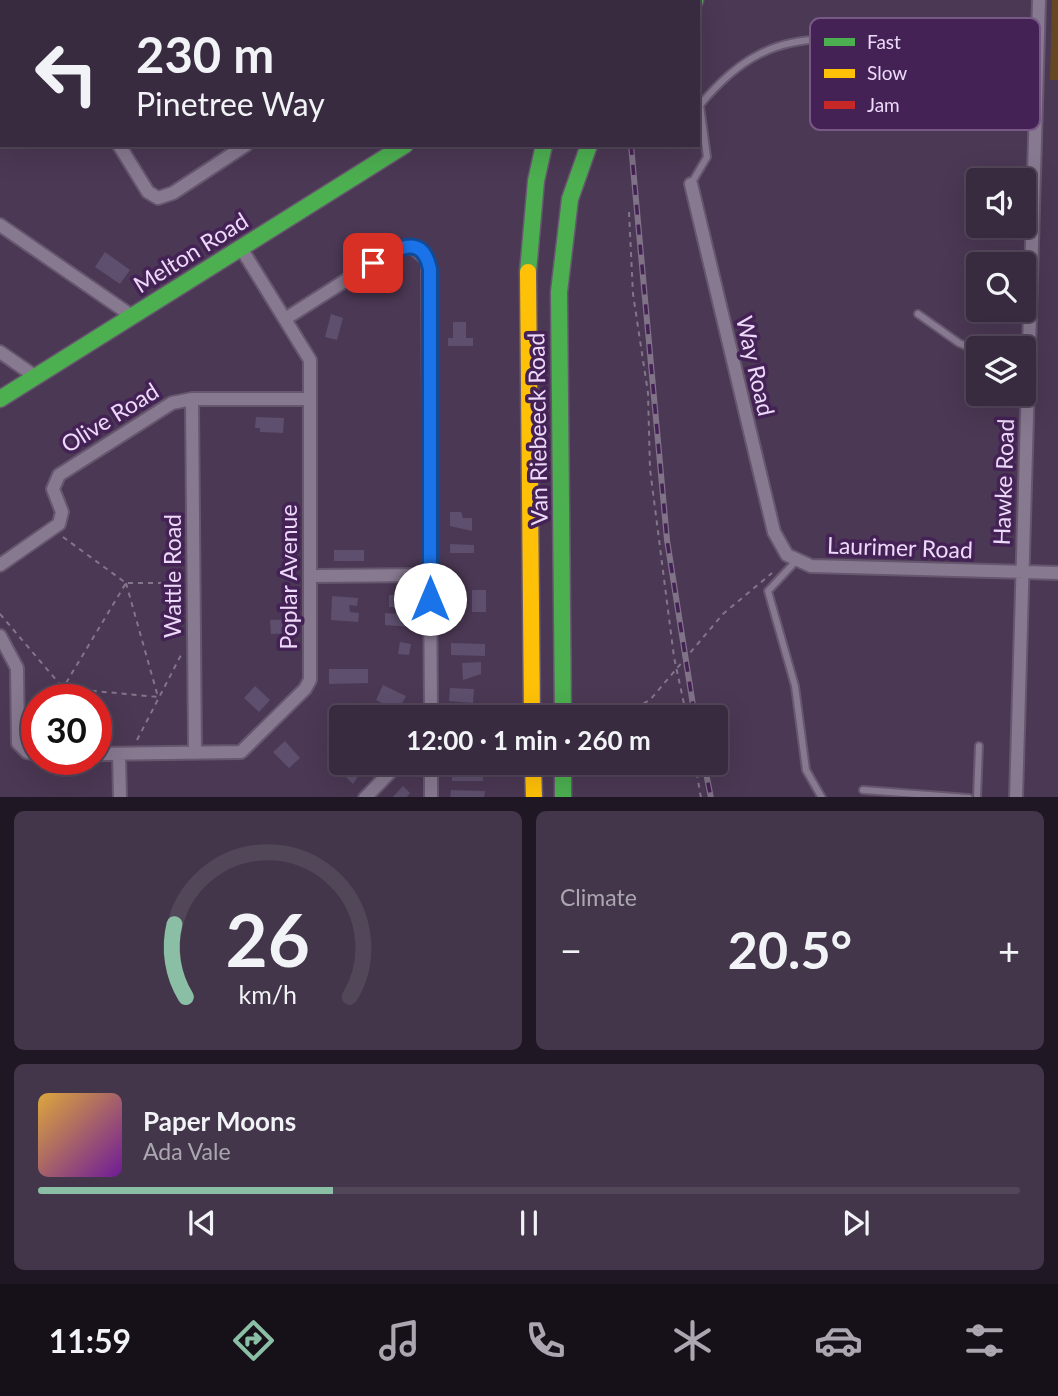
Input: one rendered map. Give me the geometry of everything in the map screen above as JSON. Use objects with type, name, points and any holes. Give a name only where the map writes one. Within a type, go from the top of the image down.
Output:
[{"type":"main road","name":"Melton Road","points":[[0,399],[402,147]]},
{"type":"main road","name":"Van Riebeeck Road","points":[[532,705],[528,260],[536,181],[544,147]]},
{"type":"main road","name":"Van Riebeeck Road","points":[[563,705],[559,292],[562,238],[569,200],[588,147]]},
{"type":"main road","points":[[533,775],[534,797]]},
{"type":"main road","points":[[563,775],[563,797]]},
{"type":"street","name":"Hawke Road","points":[[1039,0],[1039,18]]},
{"type":"street","name":"Hawke Road","points":[[1027,336],[1035,130]]},
{"type":"street","points":[[120,147],[148,192],[158,198],[173,193],[243,147]]},
{"type":"street","name":"Way Road","points":[[691,184],[774,532],[791,559]]},
{"type":"street","points":[[0,225],[132,316]]},
{"type":"street","points":[[285,319],[395,249],[413,247],[426,257],[430,269],[431,705]]},
{"type":"street","name":"Poplar Avenue","points":[[112,754],[241,752],[307,687],[310,677],[310,360],[241,248]]},
{"type":"street","points":[[0,352],[36,377]]},
{"type":"street","name":"Olive Road","points":[[54,530],[62,516],[53,489],[59,475],[172,403],[192,399],[310,399]]},
{"type":"street","name":"Wattle Road","points":[[192,399],[195,753]]},
{"type":"street","name":"Hawke Road","points":[[1016,797],[1025,406]]},
{"type":"street","points":[[0,565],[54,530]]},
{"type":"street","name":"Laurimer Road","points":[[791,559],[811,566],[1058,573]]},
{"type":"street","points":[[310,576],[430,575]]},
{"type":"street","points":[[0,636],[17,668],[18,743],[21,746]]},
{"type":"street","points":[[119,754],[120,797]]},
{"type":"street","points":[[365,797],[387,775]]},
{"type":"street","points":[[431,775],[431,797]]},
{"type":"lane","points":[[700,104],[722,78],[760,51],[810,42]]},
{"type":"lane","points":[[691,184],[707,157],[700,112]]},
{"type":"lane","points":[[918,314],[966,346]]},
{"type":"lane","points":[[791,559],[768,591],[794,686],[806,770],[822,797]]},
{"type":"lane","points":[[977,797],[979,746]]},
{"type":"lane","points":[[863,790],[969,797]]},
{"type":"path","points":[[629,212],[633,294],[648,393],[649,458],[685,705]]},
{"type":"path","points":[[54,530],[125,583],[194,583]]},
{"type":"path","points":[[641,705],[650,700],[678,669],[723,614],[773,573]]},
{"type":"path","points":[[65,684],[125,583]]},
{"type":"path","points":[[125,583],[158,696]]},
{"type":"path","points":[[0,614],[60,684]]},
{"type":"path","points":[[135,754],[135,746],[158,696],[187,646],[194,645]]},
{"type":"path","points":[[112,692],[158,696]]},
{"type":"path","points":[[697,775],[702,797]]},
{"type":"shaded area","points":[[1052,0],[1058,0],[1058,80],[1050,80]]},
{"type":"building","points":[[105,252],[130,270],[120,284],[95,267]]},
{"type":"building","points":[[331,314],[343,318],[337,340],[325,337]]},
{"type":"building","points":[[453,322],[466,322],[466,338],[473,338],[473,346],[448,346],[448,338],[453,338]]},
{"type":"building","points":[[256,417],[284,418],[283,433],[260,432],[260,428],[255,428]]},
{"type":"building","points":[[450,512],[461,512],[463,518],[472,518],[472,531],[450,526]]},
{"type":"building","points":[[450,544],[474,545],[474,553],[450,553]]},
{"type":"building","points":[[334,550],[364,550],[364,561],[334,561]]},
{"type":"building","points":[[472,590],[486,590],[486,612],[472,612]]},
{"type":"building","points":[[389,595],[410,595],[410,607],[389,607]]},
{"type":"building","points":[[332,596],[358,598],[357,606],[349,605],[350,612],[359,613],[358,622],[331,620]]},
{"type":"building","points":[[385,613],[412,615],[411,627],[385,625]]},
{"type":"building","points":[[293,619],[293,633],[271,634],[270,620]]},
{"type":"building","points":[[400,642],[411,644],[409,655],[398,654]]},
{"type":"building","points":[[451,643],[485,644],[485,656],[451,655]]},
{"type":"building","points":[[481,662],[481,674],[463,680],[462,663]]},
{"type":"building","points":[[329,669],[368,669],[368,683],[329,684]]},
{"type":"building","points":[[383,685],[406,696],[401,705],[386,705],[376,700]]},
{"type":"building","points":[[255,686],[270,700],[259,712],[244,698]]},
{"type":"building","points":[[450,688],[474,689],[473,703],[449,701]]},
{"type":"building","points":[[285,741],[300,758],[289,768],[273,752]]},
{"type":"building","points":[[346,775],[359,775],[353,784]]},
{"type":"building","points":[[452,775],[483,775],[483,781],[452,781]]},
{"type":"building","points":[[403,786],[410,793],[407,797],[393,797]]},
{"type":"building","points":[[451,790],[485,791],[484,797],[450,797]]},
{"type":"railway","points":[[631,147],[667,540],[693,705]]},
{"type":"railway","points":[[706,775],[711,797]]},
{"type":"traffic: fast","points":[[0,399],[402,147]]},
{"type":"traffic: fast","points":[[528,272],[536,181],[544,147]]},
{"type":"traffic: fast","points":[[563,705],[559,292],[570,199],[588,147]]},
{"type":"traffic: fast","points":[[563,775],[563,797]]},
{"type":"traffic: slow","points":[[528,272],[532,705]]},
{"type":"traffic: slow","points":[[533,775],[534,797]]},
{"type":"route","points":[[373,263],[395,249],[409,246],[424,254],[430,269],[430,599]]}]
